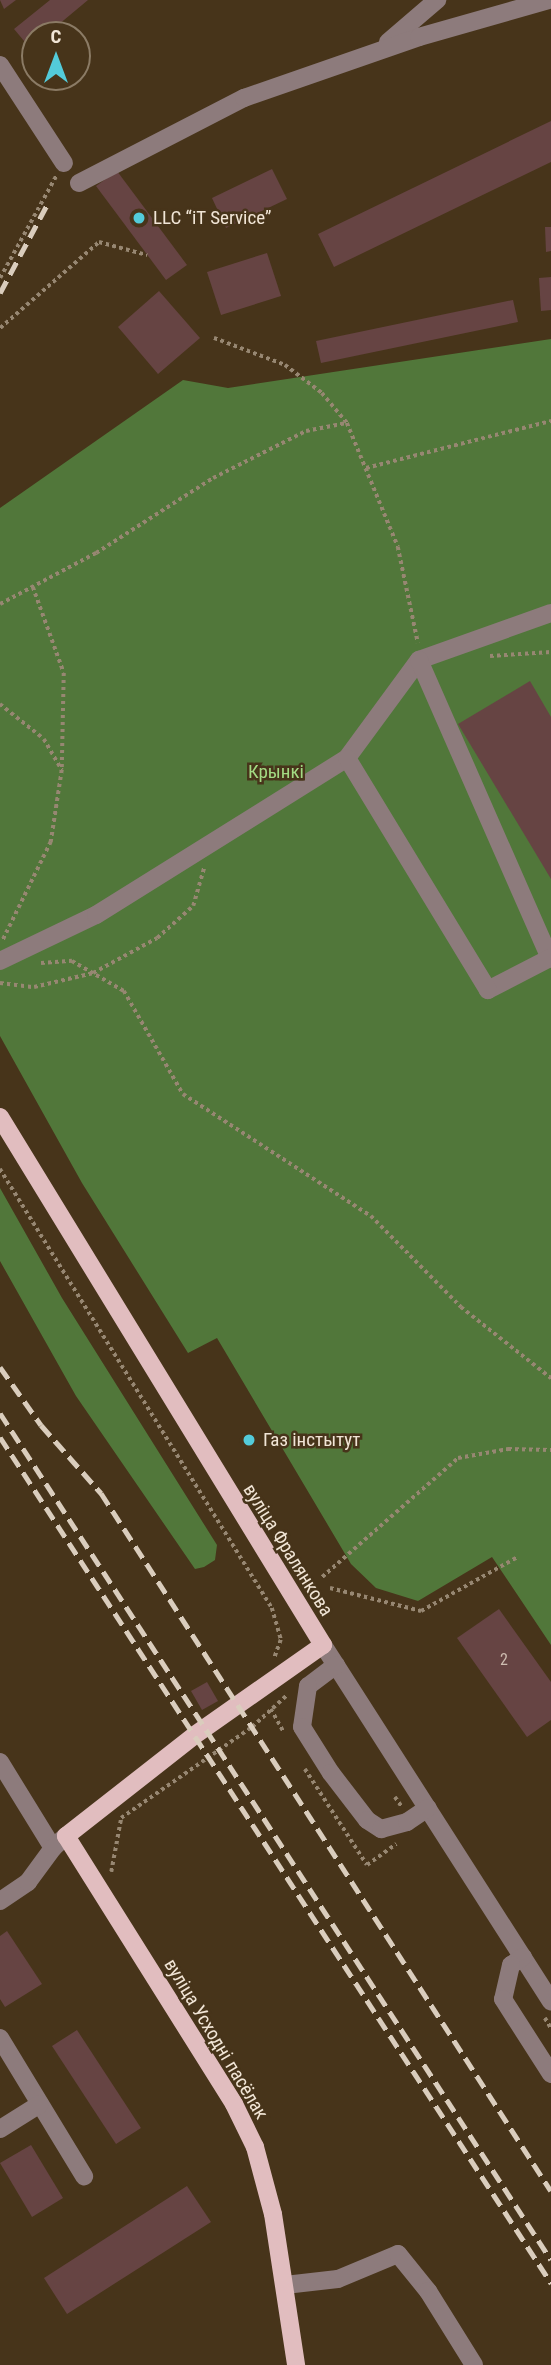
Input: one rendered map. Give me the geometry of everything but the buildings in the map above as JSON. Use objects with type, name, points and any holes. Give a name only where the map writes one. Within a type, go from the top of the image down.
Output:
[{"type":"main road","name":"вуліца Фралянкова","points":[[0,1117],[212,1470],[323,1645]]},
{"type":"main road","points":[[60,1842],[283,1672],[323,1645]]},
{"type":"main road","name":"вуліца Усходні пасёлак","points":[[60,1842],[96,1883],[234,2104],[255,2147],[285,2285],[296,2365]]},
{"type":"street","points":[[374,52],[438,0]]},
{"type":"street","points":[[79,183],[244,98],[374,52],[549,0]]},
{"type":"street","points":[[0,65],[64,163]]},
{"type":"street","points":[[0,961],[96,915],[347,758],[419,660],[551,613]]},
{"type":"street","points":[[347,758],[488,990],[550,958],[419,660]]},
{"type":"street","name":"вуліца Фралянкова","points":[[323,1645],[551,2001]]},
{"type":"street","points":[[336,1665],[308,1686],[302,1727],[331,1773],[367,1820],[381,1829],[407,1822],[428,1808]]},
{"type":"street","points":[[0,1762],[60,1842],[28,1882],[0,1901]]},
{"type":"street","points":[[523,1956],[511,1965],[503,1999],[551,2074]]},
{"type":"street","points":[[0,2038],[84,2176]]},
{"type":"street","points":[[0,2129],[40,2104]]},
{"type":"street","points":[[285,2285],[338,2279],[398,2253],[428,2291],[474,2365]]},
{"type":"path","points":[[0,278],[64,163]]},
{"type":"path","points":[[0,328],[99,242],[147,255]]},
{"type":"path","points":[[214,338],[285,365],[322,393],[347,422],[398,547],[416,618],[419,660]]},
{"type":"path","points":[[366,468],[551,421]]},
{"type":"path","points":[[0,604],[96,553],[213,478],[306,431],[347,422]]},
{"type":"path","points":[[0,945],[51,842],[62,770],[64,673],[33,587]]},
{"type":"path","points":[[0,704],[44,739],[62,770]]},
{"type":"path","points":[[0,983],[34,987],[93,973],[156,938],[193,906],[212,843]]},
{"type":"path","points":[[36,963],[72,961],[124,990],[183,1094],[371,1216],[461,1307],[551,1378]]},
{"type":"path","points":[[0,1169],[272,1608],[281,1640],[271,1656],[295,1687],[253,1727],[121,1818],[111,1873],[96,1883]]},
{"type":"path","points":[[321,1577],[458,1458],[508,1449],[551,1450]]},
{"type":"path","points":[[330,1588],[421,1611],[516,1558]]},
{"type":"green space","name":"Крынкі","points":[[551,339],[551,1645],[492,1557],[418,1601],[376,1588],[351,1564],[217,1338],[188,1353],[82,1183],[0,1036],[0,508],[183,380],[228,388]]},
{"type":"green space","points":[[0,1188],[62,1298],[217,1545],[215,1560],[204,1567],[195,1569],[76,1396],[0,1261]]},
{"type":"railway","points":[[0,293],[47,205]]},
{"type":"railway","points":[[0,1367],[41,1425],[101,1493],[551,2191]]},
{"type":"railway","points":[[0,1413],[551,2260]]},
{"type":"railway","points":[[0,1437],[551,2283]]},
{"type":"place","name":"LLC “iT Service”","points":[[139,218]]},
{"type":"place","name":"Газ інстытут","points":[[249,1440]]}]
